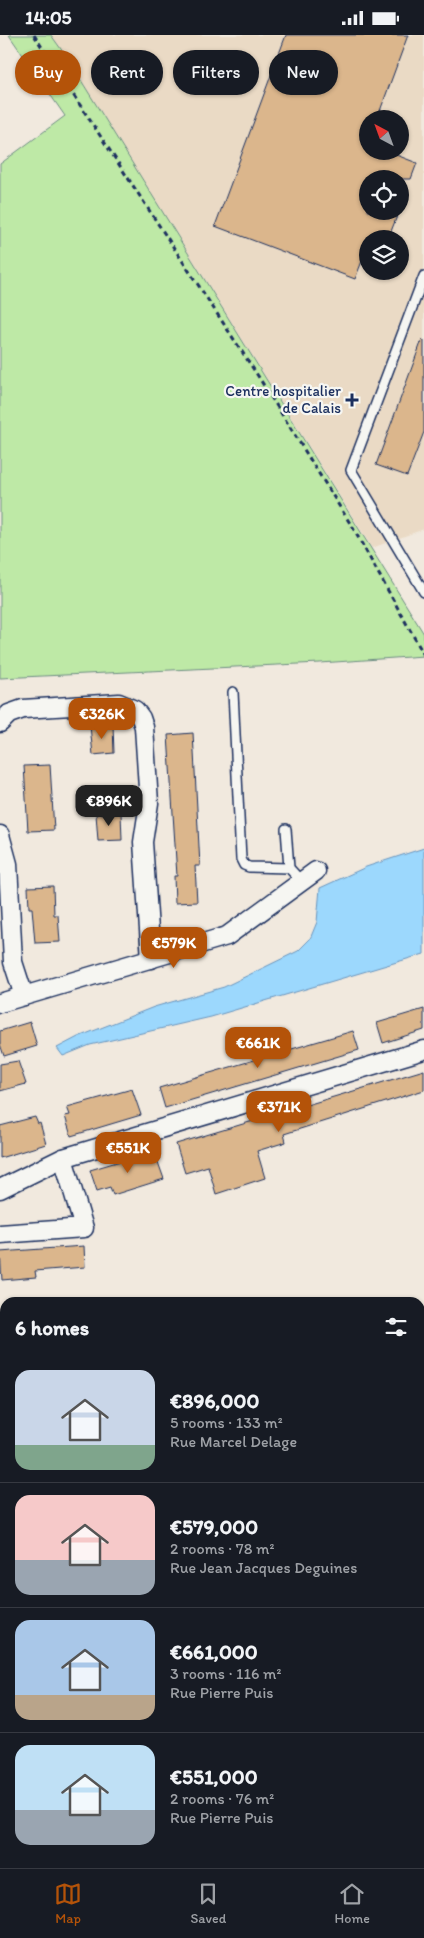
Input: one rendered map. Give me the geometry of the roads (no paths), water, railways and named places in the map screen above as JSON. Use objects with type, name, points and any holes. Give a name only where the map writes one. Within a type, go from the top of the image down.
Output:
[{"type":"street","points":[[0,723],[9,715],[23,709],[119,703],[131,707],[141,718],[144,727],[149,803],[144,843],[151,959]]},
{"type":"street","points":[[0,835],[8,864],[13,962],[24,996]]},
{"type":"street","points":[[0,1003],[227,936],[316,871]]},
{"type":"street","points":[[0,1189],[63,1159],[424,1050]]},
{"type":"street","points":[[0,1234],[84,1228],[63,1159]]},
{"type":"lane","points":[[424,276],[351,470],[424,593]]},
{"type":"lane","points":[[233,692],[241,859],[244,865],[249,867],[289,868]]},
{"type":"lane","points":[[286,829],[289,868],[302,882]]},
{"type":"water","points":[[424,848],[424,954],[211,1017],[90,1045],[63,1056],[57,1048],[78,1037],[154,1007],[224,987],[298,951],[310,939],[317,922],[320,888],[366,867]]},
{"type":"place","name":"Centre hospitalier de Calais","points":[[352,400]]}]
